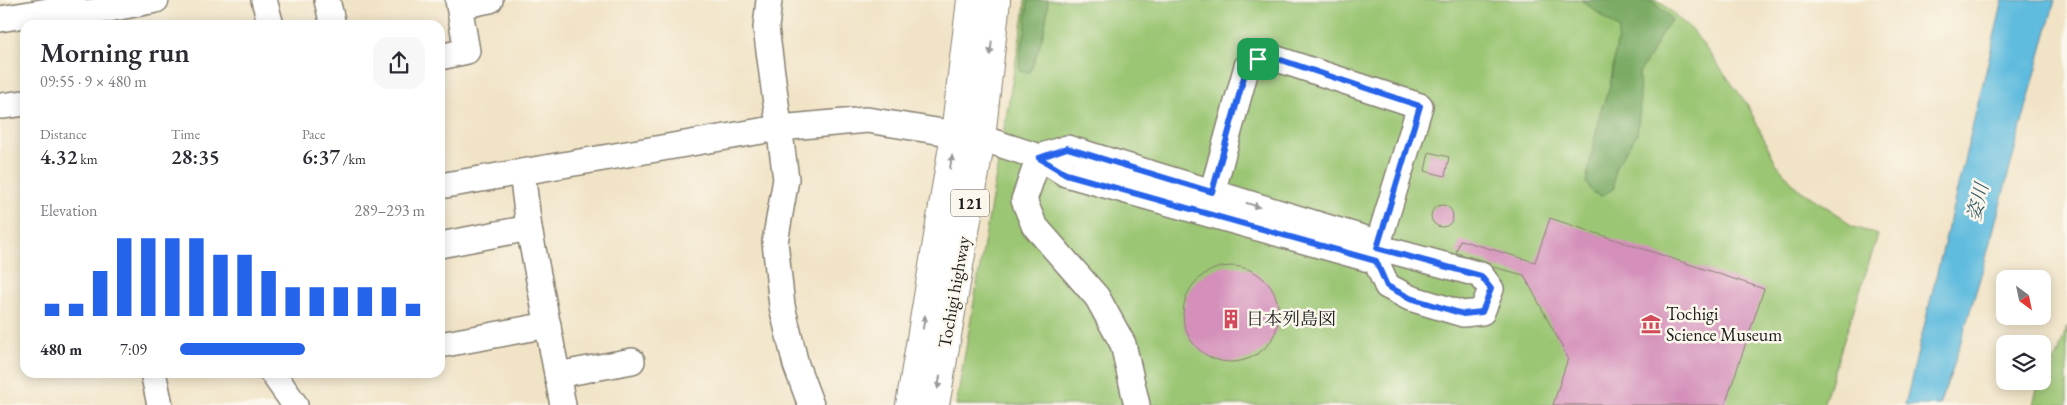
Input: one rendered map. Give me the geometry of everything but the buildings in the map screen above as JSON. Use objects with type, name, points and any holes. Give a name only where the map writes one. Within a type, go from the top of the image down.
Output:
[{"type":"highway","name":"Tochigi highway","points":[[935,405],[968,136],[971,0]]},
{"type":"highway","name":"Tochigi highway","points":[[910,405],[996,0]]},
{"type":"street","points":[[0,19],[72,4],[72,16],[156,0]]},
{"type":"street","points":[[264,0],[270,20]]},
{"type":"street","points":[[327,0],[332,20]]},
{"type":"street","points":[[445,56],[466,51],[459,3],[490,0]]},
{"type":"street","points":[[769,0],[766,28],[786,179],[776,242],[782,306],[796,366],[811,405]]},
{"type":"street","points":[[1212,192],[1247,66],[1258,59],[1272,57],[1411,102],[1420,106],[1377,248]]},
{"type":"street","points":[[445,185],[779,128],[867,120],[968,136],[1039,158],[1066,174],[1376,261],[1387,286],[1410,298],[1463,314],[1482,312],[1491,289],[1481,276],[1377,248],[1369,240],[1067,148],[1039,158]]},
{"type":"street","points":[[1039,158],[1024,200],[1034,225],[1097,297],[1123,344],[1137,405]]},
{"type":"street","points":[[522,172],[529,228],[563,405]]},
{"type":"street","points":[[445,245],[529,228]]},
{"type":"street","points":[[445,344],[548,325]]},
{"type":"street","points":[[558,375],[632,361]]},
{"type":"street","points":[[154,378],[160,405]]},
{"type":"street","points":[[282,378],[295,405]]},
{"type":"green space","name":"Tochigi Science Museum","points":[[1025,0],[1658,0],[1693,31],[1747,104],[1776,163],[1797,188],[1842,217],[1851,226],[1878,235],[1823,405],[956,405]]},
{"type":"green space","points":[[1028,0],[1048,0],[1045,27],[1030,72],[1019,71]]},
{"type":"green space","points":[[1581,0],[1651,0],[1672,19],[1661,34],[1639,73],[1640,106],[1637,134],[1615,168],[1614,188],[1602,196],[1593,193],[1586,182],[1600,113],[1610,86],[1619,29]]},
{"type":"green space","points":[[2067,326],[2067,405],[2033,405],[2037,390],[2051,390],[2051,363],[2057,358]]},
{"type":"water","name":"姿川","points":[[2003,0],[2055,0],[1984,265],[1952,371],[1939,405],[1905,405]]},
{"type":"place","name":"日本列島図","points":[[1231,319]]},
{"type":"place","name":"Tochigi Science Museum","points":[[1651,324]]},
{"type":"route","points":[[1272,57],[1420,106],[1377,248],[1481,276],[1491,289],[1482,312],[1463,314],[1410,298],[1387,286],[1376,261],[1066,174],[1039,158],[1067,148],[1212,192],[1247,66],[1258,59],[1272,57]]}]
